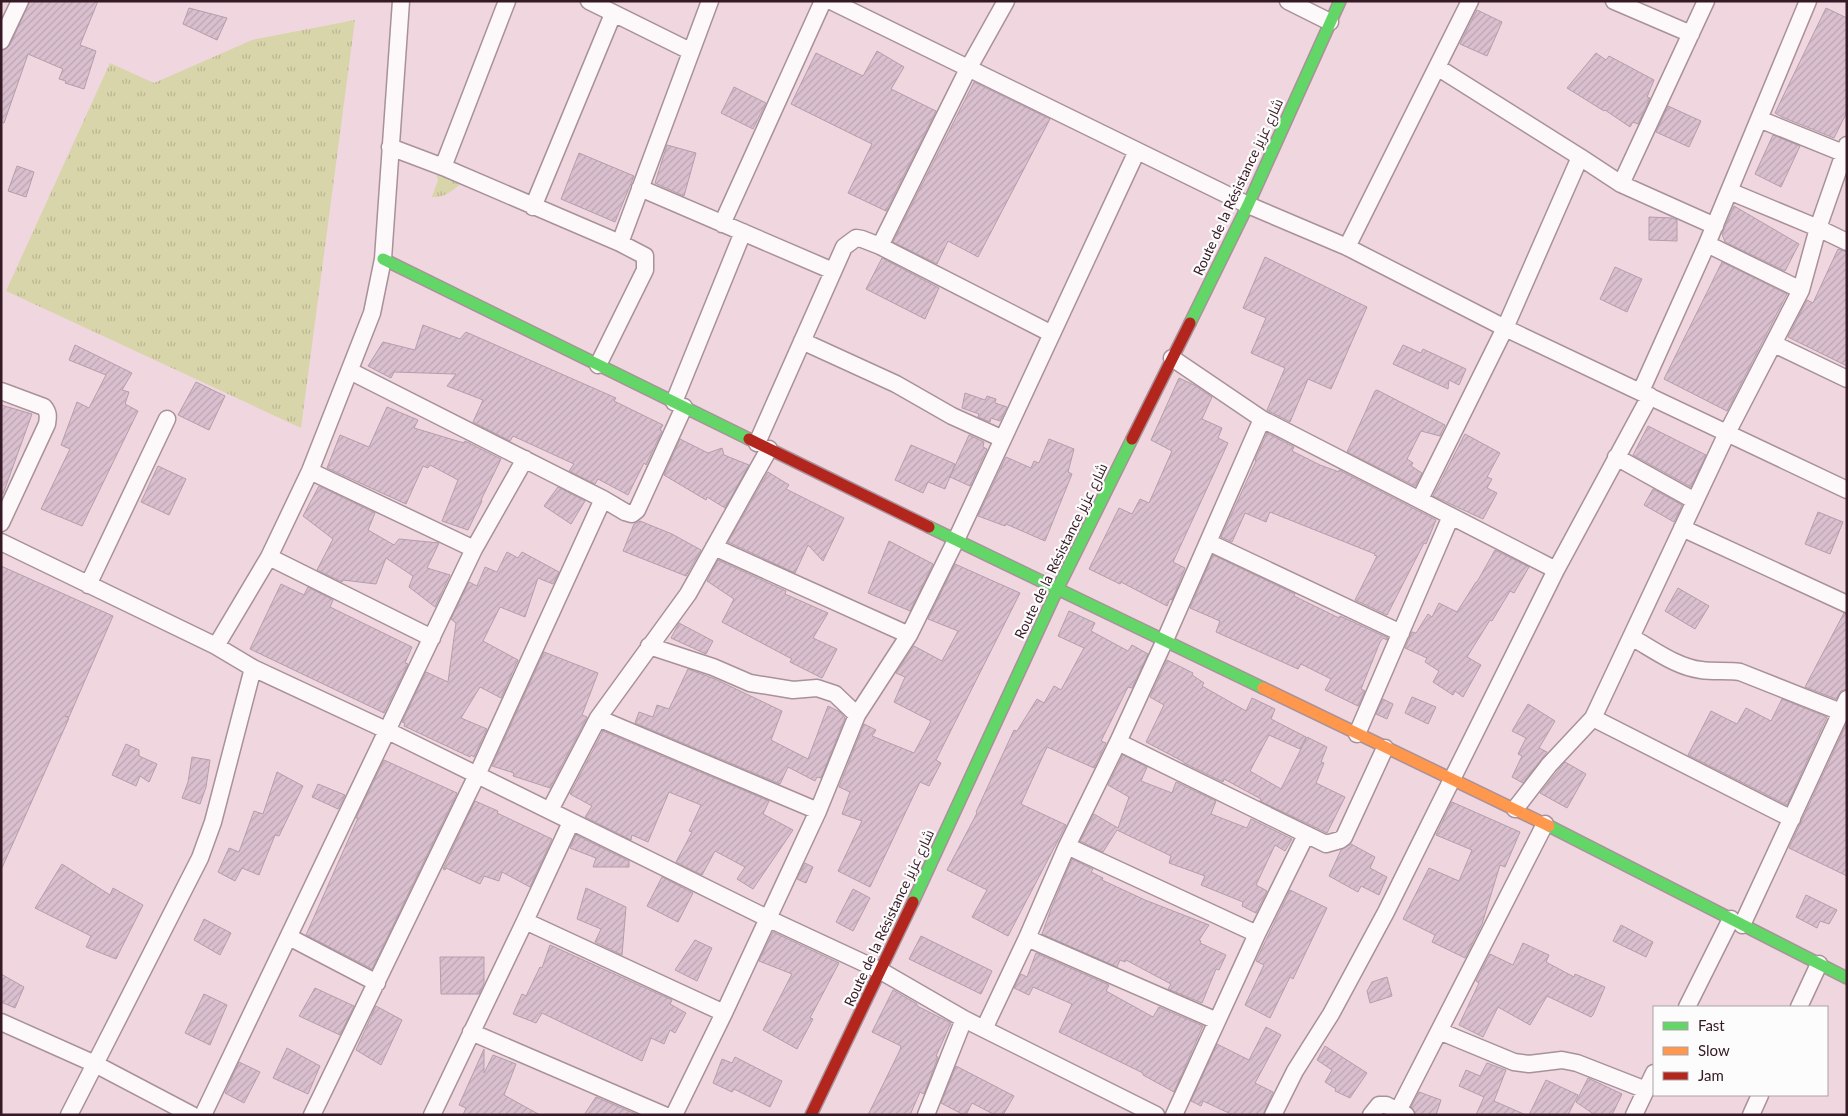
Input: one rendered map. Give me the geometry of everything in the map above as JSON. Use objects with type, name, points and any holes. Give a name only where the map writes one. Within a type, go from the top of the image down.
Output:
[{"type":"street","points":[[1,41],[20,1]]},
{"type":"street","points":[[216,646],[269,557],[310,471],[372,313],[383,259],[401,1]]},
{"type":"street","points":[[444,167],[507,1]]},
{"type":"street","points":[[589,1],[690,52]]},
{"type":"street","points":[[620,243],[710,1]]},
{"type":"street","points":[[880,246],[968,69],[1006,1]]},
{"type":"street","points":[[1288,1],[1330,22]]},
{"type":"street","name":"Route de la Résistance شارع عزيز","points":[[811,1115],[881,971],[1058,590],[1248,205],[1340,1]]},
{"type":"street","points":[[1347,247],[1470,1]]},
{"type":"street","points":[[1614,1],[1691,34]]},
{"type":"street","points":[[1621,184],[1706,1]]},
{"type":"street","points":[[1273,1115],[1295,1071],[1331,1014],[1386,912],[1556,570],[1616,457],[1645,394],[1808,1]]},
{"type":"street","points":[[722,224],[830,2],[1248,205],[1347,247],[1506,328],[1847,490]]},
{"type":"street","points":[[533,207],[614,14]]},
{"type":"street","points":[[1437,67],[1621,184],[1715,226]]},
{"type":"street","points":[[1515,808],[1549,765],[1593,718],[1726,433],[1801,290],[1818,228],[1845,149],[1759,119]]},
{"type":"street","points":[[390,147],[444,167],[620,243],[645,256],[645,270],[598,364]]},
{"type":"street","points":[[674,1115],[724,1013],[818,811],[857,715],[909,635],[956,540],[1137,151]]},
{"type":"street","points":[[1420,499],[1506,328],[1580,157]]},
{"type":"street","points":[[640,188],[833,271]]},
{"type":"street","points":[[1729,191],[1847,242]]},
{"type":"street","points":[[350,370],[632,514],[637,510],[679,404],[743,232]]},
{"type":"street","points":[[550,810],[598,718],[688,594],[714,547],[763,446],[802,341],[844,247],[856,238],[862,238],[1052,334]]},
{"type":"street","points":[[1707,244],[1801,290]]},
{"type":"street","points":[[383,259],[1058,590],[1165,640],[1385,748],[1515,808],[1847,978]]},
{"type":"street","points":[[802,341],[896,384],[952,416],[1003,439]]},
{"type":"street","points":[[1774,344],[1847,379]]},
{"type":"street","points":[[1172,358],[1262,419],[1556,570]]},
{"type":"street","points":[[1,391],[44,407],[48,412],[48,417],[37,447],[1,522]]},
{"type":"street","points":[[88,585],[167,419]]},
{"type":"street","points":[[984,1029],[1027,938],[1067,846],[1165,640],[1262,419]]},
{"type":"street","points":[[1616,457],[1695,501]]},
{"type":"street","points":[[203,1115],[474,549],[525,459]]},
{"type":"street","points":[[310,471],[474,549]]},
{"type":"street","points":[[312,1115],[476,775],[603,498]]},
{"type":"street","points":[[1357,734],[1451,516]]},
{"type":"street","points":[[1682,528],[1847,604]]},
{"type":"street","points":[[1,542],[216,646],[254,668],[386,730],[767,918],[881,971],[964,1019],[1156,1115]]},
{"type":"street","points":[[1208,542],[1401,633]]},
{"type":"street","points":[[714,547],[909,635]]},
{"type":"street","points":[[269,557],[432,638]]},
{"type":"street","points":[[1631,637],[1682,666],[1701,670],[1740,672],[1844,705],[1792,819],[1737,922],[1688,1006]]},
{"type":"street","points":[[649,646],[713,667],[750,683],[793,690],[817,688],[835,694],[857,715]]},
{"type":"street","points":[[69,1115],[200,858],[213,822],[254,668]]},
{"type":"street","points":[[598,718],[818,811]]},
{"type":"street","points":[[1593,718],[1792,819]]},
{"type":"street","points":[[1118,742],[1326,844],[1344,837],[1385,748]]},
{"type":"street","points":[[432,1115],[571,822]]},
{"type":"street","points":[[1371,1115],[1379,1105],[1386,1105],[1402,1113],[1439,1031],[1545,824]]},
{"type":"street","points":[[1174,1115],[1257,934],[1306,835]]},
{"type":"street","points":[[1067,846],[1257,934]]},
{"type":"street","points":[[525,920],[724,1013]]},
{"type":"street","points":[[289,937],[377,983]]},
{"type":"street","points":[[1027,938],[1217,1021]]},
{"type":"street","points":[[1799,1006],[1818,964]]},
{"type":"street","points":[[926,1115],[964,1019]]},
{"type":"street","points":[[1,1022],[94,1064],[192,1115]]},
{"type":"street","points":[[1439,1031],[1514,1062],[1529,1064],[1562,1060],[1578,1063],[1646,1090]]},
{"type":"street","points":[[472,1032],[664,1115]]},
{"type":"street","points":[[1634,1115],[1653,1075]]},
{"type":"street","points":[[1751,1115],[1760,1096]]},
{"type":"green space","points":[[355,20],[301,428],[6,291],[110,63],[154,83],[252,40]]},
{"type":"green space","points":[[451,160],[462,165],[463,182],[445,195],[432,197],[438,180],[436,173]]},
{"type":"building","points":[[30,1],[98,1],[80,45],[96,51],[84,89],[59,79],[63,69],[28,54],[4,123],[1,122],[1,51],[10,45]]},
{"type":"building","points":[[189,8],[227,18],[217,40],[183,24]]},
{"type":"building","points":[[1826,8],[1847,18],[1847,112],[1834,138],[1775,113]]},
{"type":"building","points":[[1477,10],[1502,22],[1487,56],[1460,44]]},
{"type":"building","points":[[877,51],[904,67],[891,89],[936,111],[886,211],[848,193],[872,144],[791,104],[816,53],[863,76]]},
{"type":"building","points":[[1596,53],[1606,60],[1609,56],[1654,80],[1647,97],[1650,98],[1638,124],[1633,122],[1630,127],[1567,88]]},
{"type":"building","points":[[974,82],[1050,119],[978,257],[948,241],[937,264],[893,242]]},
{"type":"building","points":[[734,87],[766,103],[753,129],[721,113]]},
{"type":"building","points":[[1668,106],[1701,121],[1689,147],[1656,132]]},
{"type":"building","points":[[1773,135],[1800,146],[1781,187],[1755,174]]},
{"type":"building","points":[[667,145],[696,153],[684,196],[655,183]]},
{"type":"building","points":[[579,153],[634,176],[615,222],[561,199]]},
{"type":"building","points":[[17,166],[34,172],[26,197],[8,191]]},
{"type":"building","points":[[1734,206],[1799,244],[1785,271],[1725,242],[1722,234]]},
{"type":"building","points":[[1649,217],[1677,220],[1677,241],[1649,240]]},
{"type":"building","points":[[1838,249],[1847,252],[1847,366],[1788,337],[1807,300],[1813,303]]},
{"type":"building","points":[[1265,257],[1367,307],[1331,389],[1308,379],[1290,422],[1267,410],[1285,368],[1251,353],[1266,318],[1243,308]]},
{"type":"building","points":[[882,258],[939,288],[925,319],[866,289]]},
{"type":"building","points":[[1722,262],[1787,294],[1727,411],[1664,379]]},
{"type":"building","points":[[1615,267],[1642,279],[1627,312],[1600,299]]},
{"type":"building","points":[[423,325],[460,339],[466,332],[616,398],[614,401],[663,425],[646,465],[644,463],[628,495],[598,479],[595,484],[569,471],[574,464],[513,436],[510,441],[473,422],[483,400],[447,386],[456,374],[394,372],[391,378],[368,366],[383,342],[415,350]]},
{"type":"building","points":[[75,345],[132,373],[122,390],[129,392],[125,404],[138,411],[82,526],[41,509],[70,449],[61,445],[77,402],[89,408],[106,375],[69,360]]},
{"type":"building","points":[[1403,345],[1421,353],[1423,349],[1466,369],[1459,385],[1449,380],[1448,389],[1393,364]]},
{"type":"building","points":[[1179,378],[1212,397],[1202,419],[1222,428],[1218,438],[1228,443],[1173,562],[1185,568],[1172,600],[1170,599],[1167,606],[1121,582],[1120,584],[1089,569],[1119,508],[1132,514],[1140,499],[1149,503],[1172,451],[1151,440]]},
{"type":"building","points":[[196,382],[225,396],[209,430],[178,415]]},
{"type":"building","points":[[1377,390],[1445,425],[1440,436],[1421,431],[1407,459],[1413,463],[1411,466],[1422,473],[1415,486],[1347,452]]},
{"type":"building","points":[[965,393],[985,400],[987,396],[996,399],[995,403],[1007,407],[1000,421],[991,418],[990,422],[978,417],[979,414],[962,408]]},
{"type":"building","points":[[1,405],[32,414],[3,494],[1,494]]},
{"type":"building","points":[[387,407],[418,420],[414,428],[464,443],[465,441],[501,459],[468,530],[442,521],[458,480],[430,465],[428,468],[423,466],[406,504],[327,468],[340,435],[369,447]]},
{"type":"building","points":[[1648,426],[1706,455],[1691,487],[1633,455]]},
{"type":"building","points":[[1267,433],[1294,447],[1292,451],[1320,465],[1339,472],[1339,470],[1436,520],[1426,544],[1424,543],[1387,615],[1355,600],[1377,556],[1375,554],[1270,512],[1266,522],[1245,513],[1232,542],[1221,537]]},
{"type":"building","points":[[1465,434],[1500,453],[1487,477],[1492,479],[1487,488],[1497,493],[1483,519],[1433,496]]},
{"type":"building","points":[[969,435],[984,442],[983,447],[987,449],[970,486],[950,477]]},
{"type":"building","points":[[680,439],[708,453],[722,448],[724,455],[749,465],[725,508],[707,497],[706,500],[664,475]]},
{"type":"building","points":[[1049,439],[1074,449],[1068,472],[1072,474],[1045,541],[1006,524],[1005,526],[978,516],[1006,457],[1031,468],[1034,461],[1039,463]]},
{"type":"building","points":[[911,445],[955,464],[945,489],[928,482],[923,493],[895,480]]},
{"type":"building","points":[[158,466],[186,479],[169,515],[141,502]]},
{"type":"building","points":[[768,472],[789,485],[786,489],[844,518],[823,561],[808,545],[795,573],[728,542]]},
{"type":"building","points":[[319,486],[375,513],[368,530],[394,545],[399,539],[439,543],[427,568],[450,575],[435,607],[409,587],[413,576],[386,558],[376,584],[343,580],[342,582],[317,570],[333,539],[303,516]]},
{"type":"building","points":[[558,487],[585,501],[571,524],[544,506]]},
{"type":"building","points":[[1653,489],[1682,505],[1674,522],[1644,505]]},
{"type":"building","points":[[1818,512],[1843,522],[1830,554],[1805,544]]},
{"type":"building","points":[[640,521],[672,534],[701,550],[686,576],[623,551],[634,524]]},
{"type":"building","points":[[889,541],[933,564],[910,611],[868,593]]},
{"type":"building","points":[[1495,550],[1529,567],[1514,593],[1510,591],[1467,657],[1481,665],[1463,697],[1455,691],[1453,695],[1433,682],[1439,671],[1425,662],[1427,658],[1405,648],[1412,632],[1416,633],[1428,614],[1432,617],[1439,603],[1457,612]]},
{"type":"building","points":[[507,552],[518,558],[522,552],[559,572],[553,584],[538,578],[525,617],[500,607],[483,641],[518,660],[501,698],[480,687],[461,718],[487,729],[474,757],[471,755],[470,757],[404,726],[405,723],[402,722],[426,672],[448,682],[456,623],[451,619],[469,582],[477,586],[485,567],[497,572]]},
{"type":"building","points":[[1213,555],[1295,594],[1294,596],[1339,618],[1340,616],[1388,638],[1387,640],[1383,638],[1380,642],[1361,689],[1365,691],[1358,706],[1325,690],[1331,679],[1301,664],[1298,669],[1216,632],[1220,621],[1190,608]]},
{"type":"building","points":[[718,560],[786,591],[785,594],[828,613],[813,638],[837,649],[822,678],[790,662],[792,659],[722,622],[734,599],[707,581]]},
{"type":"building","points":[[955,564],[1020,593],[936,760],[941,763],[929,786],[920,782],[870,887],[838,871],[862,821],[842,814],[850,792],[839,787],[864,724],[876,730],[872,736],[914,753],[931,721],[894,702],[905,677],[896,673],[914,646],[942,661],[958,631],[928,619]]},
{"type":"building","points":[[1,566],[113,616],[69,717],[65,716],[69,718],[1,870]]},
{"type":"building","points":[[281,584],[304,595],[308,587],[333,600],[330,607],[412,647],[405,663],[408,664],[384,713],[250,649]]},
{"type":"building","points":[[1678,588],[1709,606],[1695,629],[1665,611]]},
{"type":"building","points":[[1069,611],[1095,623],[1091,631],[1128,651],[1132,645],[1148,654],[1132,688],[1128,687],[1101,741],[1106,743],[1094,768],[1047,747],[1021,804],[1066,825],[1008,936],[972,917],[987,890],[947,870],[977,813],[1014,730],[1017,731],[1037,699],[1044,703],[1054,686],[1061,690],[1084,648],[1058,636]]},
{"type":"building","points":[[1844,613],[1847,614],[1847,689],[1841,691],[1836,699],[1805,687]]},
{"type":"building","points":[[679,623],[713,641],[706,654],[671,638]]},
{"type":"building","points":[[544,652],[598,673],[582,715],[587,717],[550,788],[513,776],[514,773],[492,766]]},
{"type":"building","points":[[1167,660],[1193,673],[1192,675],[1204,683],[1202,686],[1246,711],[1252,698],[1275,709],[1271,719],[1306,737],[1300,749],[1269,735],[1250,771],[1281,789],[1307,737],[1327,747],[1321,762],[1324,763],[1316,783],[1345,797],[1327,833],[1260,801],[1261,799],[1224,779],[1223,782],[1146,742],[1164,705],[1150,697]]},
{"type":"building","points":[[688,669],[715,679],[782,711],[771,740],[808,759],[828,706],[840,712],[845,718],[821,778],[817,777],[815,781],[788,767],[780,784],[635,723],[639,712],[653,717],[657,705],[669,709]]},
{"type":"building","points":[[1412,697],[1436,707],[1428,724],[1405,713]]},
{"type":"building","points":[[1383,699],[1393,704],[1387,719],[1376,714]]},
{"type":"building","points":[[1782,699],[1827,717],[1787,805],[1688,755],[1711,711],[1737,724],[1746,708],[1771,721]]},
{"type":"building","points":[[1528,704],[1555,721],[1539,748],[1547,752],[1523,783],[1512,777],[1522,756],[1518,754],[1526,738],[1512,731]]},
{"type":"building","points":[[1847,723],[1847,876],[1789,848]]},
{"type":"building","points":[[603,731],[769,801],[763,814],[793,830],[753,889],[737,879],[745,867],[715,851],[702,875],[676,862],[692,832],[689,831],[701,805],[669,792],[648,842],[632,835],[631,840],[585,817],[592,806],[570,794]]},
{"type":"building","points":[[126,744],[139,750],[139,756],[157,764],[149,782],[140,776],[136,786],[112,775]]},
{"type":"building","points":[[1123,755],[1147,767],[1141,781],[1172,793],[1176,782],[1216,801],[1211,814],[1247,828],[1251,819],[1292,839],[1285,851],[1275,845],[1256,885],[1267,891],[1256,913],[1242,906],[1243,902],[1201,885],[1205,876],[1169,863],[1171,856],[1117,830],[1103,852],[1080,841],[1094,814],[1118,828],[1129,797],[1108,785]]},
{"type":"building","points":[[192,757],[210,760],[206,787],[200,804],[182,798],[188,782]]},
{"type":"building","points":[[384,760],[457,793],[372,969],[306,935],[358,818],[356,818]]},
{"type":"building","points":[[1565,762],[1586,774],[1567,808],[1540,793]]},
{"type":"building","points":[[277,772],[303,786],[279,836],[275,835],[259,875],[242,868],[235,881],[218,872],[229,848],[239,852],[254,811],[263,814]]},
{"type":"building","points":[[318,784],[345,795],[338,809],[312,797]]},
{"type":"building","points":[[475,801],[552,839],[530,887],[502,872],[499,881],[484,876],[480,884],[446,868],[445,870],[443,869]]},
{"type":"building","points":[[1452,802],[1520,832],[1505,867],[1500,865],[1482,924],[1465,958],[1432,942],[1435,935],[1403,919],[1429,868],[1459,881],[1472,850],[1436,835]]},
{"type":"building","points":[[576,835],[629,861],[629,867],[593,867],[596,858],[570,848]]},
{"type":"building","points":[[1351,844],[1375,857],[1370,868],[1387,877],[1379,895],[1361,886],[1358,892],[1329,876],[1341,850]]},
{"type":"building","points":[[1072,859],[1093,869],[1091,872],[1103,878],[1102,880],[1145,900],[1209,925],[1199,940],[1201,941],[1200,943],[1226,955],[1219,970],[1216,969],[1202,1003],[1168,989],[1171,984],[1126,960],[1125,962],[1120,960],[1117,967],[1042,934]]},
{"type":"building","points":[[805,863],[813,867],[806,883],[797,879]]},
{"type":"building","points":[[62,864],[110,895],[113,888],[143,905],[116,959],[86,947],[91,936],[35,908]]},
{"type":"building","points":[[662,877],[693,893],[678,922],[647,906]]},
{"type":"building","points":[[586,888],[626,907],[622,955],[595,942],[601,929],[577,919]]},
{"type":"building","points":[[853,889],[870,898],[853,931],[836,922]]},
{"type":"building","points":[[1290,890],[1327,908],[1293,979],[1290,977],[1270,1018],[1245,1005],[1264,965],[1256,961]]},
{"type":"building","points":[[1806,895],[1837,910],[1829,924],[1820,921],[1817,928],[1796,917]]},
{"type":"building","points":[[204,919],[231,933],[220,955],[194,940]]},
{"type":"building","points":[[1621,925],[1653,942],[1646,957],[1613,941]]},
{"type":"building","points":[[773,932],[839,963],[810,1018],[813,1019],[797,1049],[763,1030],[792,974],[759,961]]},
{"type":"building","points":[[921,936],[992,971],[981,994],[909,959]]},
{"type":"building","points":[[695,940],[712,948],[697,981],[675,970]]},
{"type":"building","points":[[1523,943],[1549,955],[1546,962],[1574,977],[1575,974],[1605,987],[1593,1015],[1591,1017],[1547,996],[1530,1025],[1498,1007],[1483,1037],[1459,1025],[1479,983],[1476,981],[1490,954],[1513,965]]},
{"type":"building","points":[[550,945],[672,1000],[670,1004],[686,1013],[675,1033],[670,1030],[664,1044],[651,1038],[642,1061],[542,1013],[536,1023],[513,1014],[522,994],[526,996],[540,967],[542,968]]},
{"type":"building","points":[[1036,953],[1109,985],[1106,991],[1153,1017],[1159,1007],[1203,1026],[1174,1092],[1143,1075],[1143,1073],[1059,1032],[1072,1004],[1033,987],[1029,995],[1014,988],[1021,974],[1027,977]]},
{"type":"building","points":[[440,957],[484,957],[484,983],[479,994],[441,994]]},
{"type":"building","points":[[1,974],[24,987],[15,1008],[1,1002]]},
{"type":"building","points":[[1387,977],[1392,996],[1370,1003],[1367,991],[1372,982]]},
{"type":"building","points":[[315,988],[354,1006],[340,1035],[299,1016]]},
{"type":"building","points":[[893,990],[917,1004],[917,1006],[951,1023],[936,1056],[938,1057],[924,1094],[920,1092],[910,1115],[868,1115],[901,1046],[872,1032]]},
{"type":"building","points":[[204,994],[227,1005],[210,1045],[185,1033]]},
{"type":"building","points":[[376,1006],[402,1020],[381,1065],[356,1050]]},
{"type":"building","points":[[1266,1027],[1281,1035],[1255,1083],[1273,1092],[1263,1115],[1233,1115],[1203,1101],[1201,1106],[1191,1101],[1217,1044],[1249,1060]]},
{"type":"building","points":[[1325,1046],[1367,1073],[1350,1098],[1335,1091],[1336,1089],[1325,1082],[1332,1070],[1317,1060]]},
{"type":"building","points":[[287,1048],[320,1066],[308,1094],[273,1078]]},
{"type":"building","points":[[484,1049],[484,1073],[493,1055],[516,1064],[504,1095],[540,1115],[463,1115],[466,1108],[459,1105]]},
{"type":"building","points":[[735,1057],[782,1081],[770,1107],[734,1089],[732,1092],[713,1083],[722,1059],[732,1063]]},
{"type":"building","points":[[239,1062],[260,1072],[244,1103],[225,1093]]},
{"type":"building","points":[[1487,1063],[1506,1070],[1494,1101],[1526,1115],[1476,1115],[1484,1097],[1459,1086],[1466,1070],[1480,1076]]},
{"type":"building","points":[[956,1066],[1014,1096],[1003,1115],[995,1115],[972,1103],[966,1115],[964,1115],[941,1103]]},
{"type":"building","points":[[1588,1078],[1622,1094],[1612,1115],[1595,1115],[1576,1102]]},
{"type":"building","points":[[1546,1080],[1578,1095],[1568,1115],[1529,1115]]},
{"type":"building","points":[[1419,1092],[1441,1100],[1436,1115],[1416,1115],[1411,1107]]},
{"type":"building","points":[[596,1097],[638,1115],[584,1115]]},
{"type":"traffic: fast","points":[[1190,323],[1248,205],[1340,1]]},
{"type":"traffic: fast","points":[[383,259],[749,439]]},
{"type":"traffic: fast","points":[[913,902],[1057,590],[1132,439]]},
{"type":"traffic: fast","points":[[929,527],[1263,688]]},
{"type":"traffic: fast","points":[[1549,826],[1847,978]]},
{"type":"traffic: slow","points":[[1263,688],[1549,826]]},
{"type":"traffic: jam","points":[[1132,439],[1190,323]]},
{"type":"traffic: jam","points":[[749,439],[929,527]]},
{"type":"traffic: jam","points":[[811,1115],[913,902]]}]
